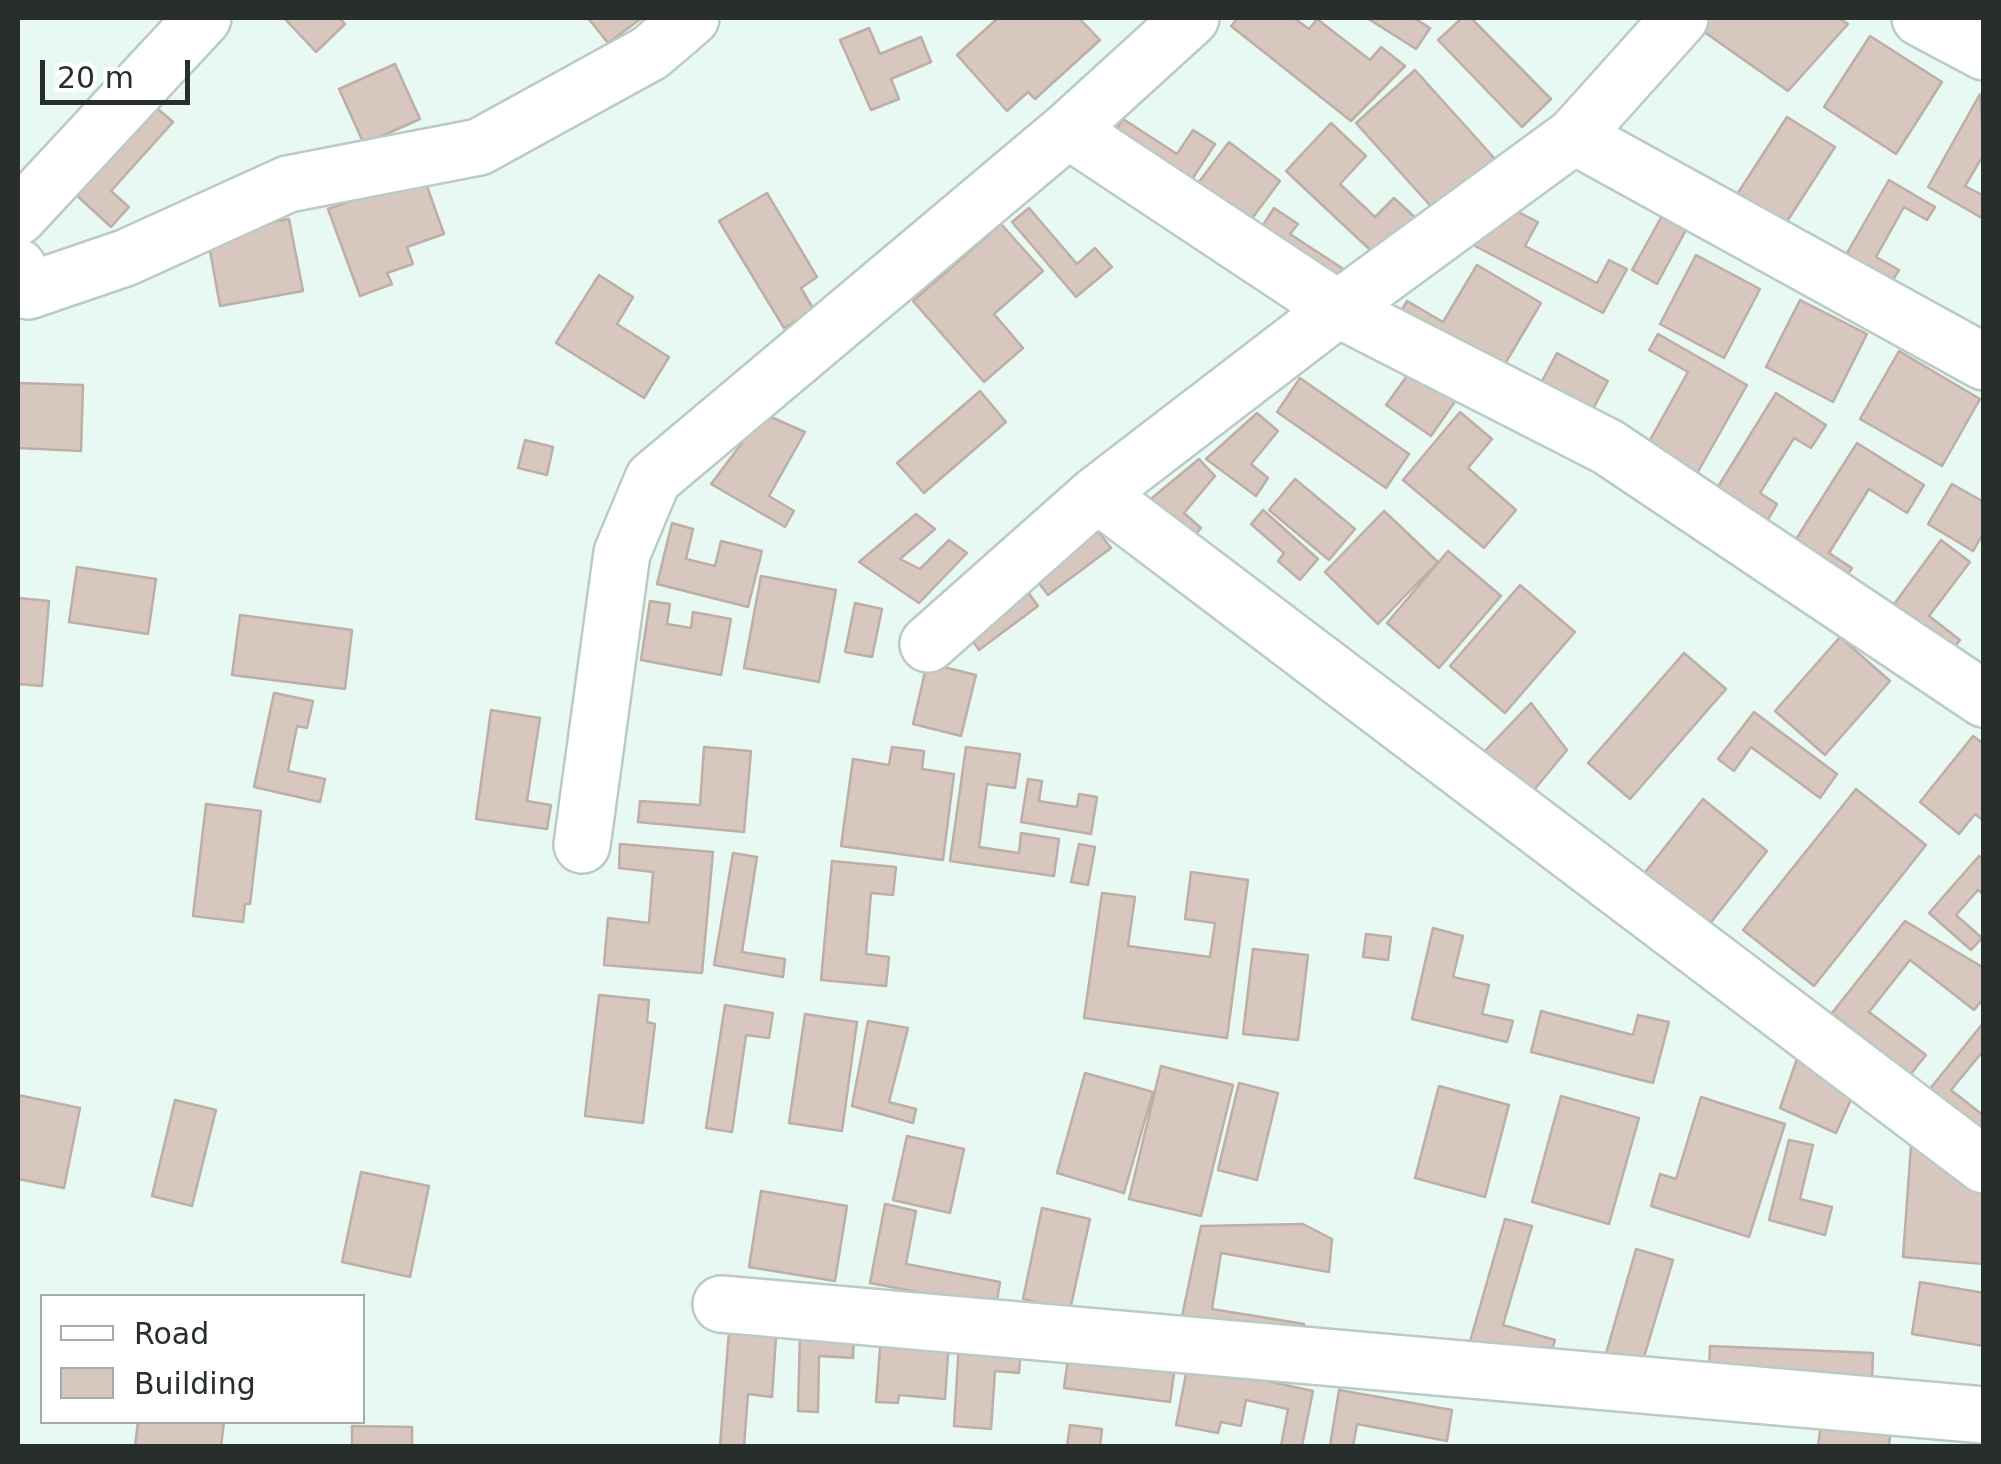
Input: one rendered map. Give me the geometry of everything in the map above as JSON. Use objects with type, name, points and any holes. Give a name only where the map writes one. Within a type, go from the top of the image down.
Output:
[{"type":"street","points":[[18,218],[203,18]]},
{"type":"street","points":[[18,266],[28,290],[125,258],[288,184],[480,147],[650,54],[690,18]]},
{"type":"street","points":[[582,846],[622,553],[654,480],[1068,130],[1191,18]]},
{"type":"street","points":[[928,644],[1097,494],[1338,308],[1574,136],[1680,18]]},
{"type":"street","points":[[1920,18],[1984,52]]},
{"type":"street","points":[[1068,130],[1338,308],[1608,447],[1979,688]]},
{"type":"street","points":[[1574,136],[1984,362]]},
{"type":"street","points":[[1097,494],[1984,1165]]},
{"type":"street","points":[[721,1304],[1984,1416]]},
{"type":"building","points":[[284,18],[339,18],[345,24],[316,52]]},
{"type":"building","points":[[588,18],[642,18],[608,43]]},
{"type":"building","points":[[998,18],[1079,18],[1100,40],[1035,99],[1028,92],[1007,111],[957,55]]},
{"type":"building","points":[[1238,18],[1294,18],[1309,29],[1317,19],[1370,60],[1381,47],[1405,66],[1351,121],[1231,26]]},
{"type":"building","points":[[1367,18],[1414,18],[1430,28],[1416,49]]},
{"type":"building","points":[[1462,18],[1471,18],[1551,99],[1522,127],[1438,40]]},
{"type":"building","points":[[1699,18],[1839,18],[1848,24],[1788,91],[1693,24]]},
{"type":"building","points":[[869,28],[880,54],[921,37],[931,62],[891,79],[899,99],[871,110],[840,40]]},
{"type":"building","points":[[1870,36],[1942,82],[1896,154],[1824,107]]},
{"type":"building","points":[[395,64],[420,119],[364,144],[339,89]]},
{"type":"building","points":[[1415,70],[1495,159],[1436,212],[1356,123]]},
{"type":"building","points":[[1980,94],[1984,154],[1965,186],[1984,196],[1982,218],[1928,187]]},
{"type":"building","points":[[151,103],[173,122],[111,191],[129,207],[111,227],[72,191]]},
{"type":"building","points":[[1787,117],[1835,147],[1784,226],[1736,196]]},
{"type":"building","points":[[1123,119],[1177,154],[1193,130],[1215,144],[1187,187],[1111,138]]},
{"type":"building","points":[[1331,123],[1366,156],[1340,184],[1375,217],[1394,198],[1419,221],[1382,261],[1286,171]]},
{"type":"building","points":[[1229,142],[1280,181],[1247,225],[1196,186]]},
{"type":"building","points":[[423,175],[444,234],[407,247],[413,264],[387,273],[392,284],[360,296],[328,209]]},
{"type":"building","points":[[1889,180],[1935,207],[1927,220],[1904,207],[1876,257],[1899,270],[1889,286],[1843,260]]},
{"type":"building","points":[[767,193],[817,277],[801,288],[814,310],[784,328],[719,221]]},
{"type":"building","points":[[1498,202],[1538,222],[1525,246],[1597,283],[1609,260],[1627,269],[1603,313],[1475,246]]},
{"type":"building","points":[[1029,208],[1077,264],[1095,248],[1112,267],[1076,297],[1012,222]]},
{"type":"building","points":[[1274,208],[1298,224],[1290,234],[1351,274],[1340,292],[1256,236]]},
{"type":"building","points":[[1662,216],[1686,230],[1657,284],[1632,270]]},
{"type":"building","points":[[289,219],[303,291],[220,306],[207,234]]},
{"type":"building","points":[[1001,224],[1043,271],[994,314],[1023,348],[984,382],[913,301]]},
{"type":"building","points":[[1696,255],[1760,289],[1724,358],[1660,324]]},
{"type":"building","points":[[1477,265],[1541,303],[1496,379],[1396,320],[1407,301],[1443,322]]},
{"type":"building","points":[[599,275],[633,297],[617,324],[669,357],[644,398],[556,343]]},
{"type":"building","points":[[1800,300],[1867,334],[1833,402],[1766,367]]},
{"type":"building","points":[[1658,334],[1747,385],[1691,484],[1641,456],[1688,372],[1649,350]]},
{"type":"building","points":[[1899,351],[1980,399],[1942,466],[1860,419]]},
{"type":"building","points":[[1557,353],[1608,381],[1586,422],[1535,394]]},
{"type":"building","points":[[1412,369],[1456,400],[1431,436],[1386,405]]},
{"type":"building","points":[[1300,378],[1409,454],[1386,488],[1277,412]]},
{"type":"building","points":[[18,383],[83,385],[81,451],[18,448]]},
{"type":"building","points":[[980,391],[1006,422],[924,493],[897,463]]},
{"type":"building","points":[[1776,393],[1826,425],[1811,448],[1794,438],[1760,493],[1777,504],[1759,535],[1708,503]]},
{"type":"building","points":[[1460,412],[1492,439],[1468,468],[1516,510],[1484,548],[1403,480]]},
{"type":"building","points":[[1257,413],[1278,431],[1251,464],[1268,478],[1256,496],[1206,459]]},
{"type":"building","points":[[764,414],[805,432],[769,496],[794,511],[785,527],[711,484]]},
{"type":"building","points":[[525,440],[553,447],[547,475],[518,468]]},
{"type":"building","points":[[1857,443],[1924,485],[1907,513],[1869,489],[1829,553],[1852,568],[1838,589],[1786,555]]},
{"type":"building","points":[[1199,459],[1215,476],[1184,513],[1201,528],[1185,547],[1140,508]]},
{"type":"building","points":[[1295,479],[1355,529],[1329,560],[1269,510]]},
{"type":"building","points":[[1952,484],[1984,502],[1984,532],[1973,551],[1928,524]]},
{"type":"building","points":[[1263,510],[1318,559],[1300,580],[1278,561],[1284,553],[1251,524]]},
{"type":"building","points":[[1384,511],[1438,562],[1378,624],[1325,572]]},
{"type":"building","points":[[916,514],[935,529],[900,559],[920,569],[949,540],[967,553],[919,603],[859,562]]},
{"type":"building","points":[[672,523],[693,529],[686,559],[715,566],[721,541],[762,551],[748,607],[657,584]]},
{"type":"building","points":[[1098,531],[1111,548],[1048,595],[1035,578]]},
{"type":"building","points":[[1941,540],[1970,562],[1929,616],[1960,640],[1946,658],[1887,614]]},
{"type":"building","points":[[1448,551],[1501,596],[1439,668],[1387,623]]},
{"type":"building","points":[[77,567],[156,579],[148,634],[69,622]]},
{"type":"building","points":[[761,576],[836,590],[819,682],[744,668]]},
{"type":"building","points":[[1520,585],[1575,632],[1505,713],[1450,666]]},
{"type":"building","points":[[1025,588],[1038,606],[979,650],[966,631]]},
{"type":"building","points":[[18,598],[49,601],[42,686],[18,684]]},
{"type":"building","points":[[650,601],[670,604],[667,624],[691,628],[693,612],[731,619],[721,675],[641,660]]},
{"type":"building","points":[[855,603],[882,609],[872,657],[845,652]]},
{"type":"building","points":[[240,615],[352,630],[345,689],[232,675]]},
{"type":"building","points":[[1840,637],[1890,681],[1825,755],[1775,711]]},
{"type":"building","points":[[1684,653],[1726,689],[1630,799],[1588,763]]},
{"type":"building","points":[[927,663],[976,675],[961,736],[913,724]]},
{"type":"building","points":[[274,693],[313,701],[307,728],[297,726],[288,771],[325,779],[320,802],[254,787]]},
{"type":"building","points":[[1531,703],[1567,750],[1529,796],[1480,756]]},
{"type":"building","points":[[491,710],[540,718],[527,801],[551,805],[547,829],[476,819]]},
{"type":"building","points":[[1754,712],[1837,774],[1820,798],[1751,747],[1734,771],[1718,759]]},
{"type":"building","points":[[1973,736],[1984,744],[1984,821],[1975,814],[1959,834],[1920,802]]},
{"type":"building","points":[[704,747],[751,751],[744,832],[638,822],[640,801],[700,805]]},
{"type":"building","points":[[892,747],[924,751],[922,769],[954,774],[943,860],[841,846],[853,759],[889,765]]},
{"type":"building","points":[[966,747],[1020,754],[1015,788],[987,784],[979,847],[1019,853],[1021,833],[1059,839],[1054,876],[950,861]]},
{"type":"building","points":[[1028,779],[1042,781],[1039,801],[1077,807],[1079,794],[1097,797],[1091,834],[1021,822]]},
{"type":"building","points":[[1856,789],[1926,845],[1814,986],[1743,930]]},
{"type":"building","points":[[1703,799],[1767,851],[1708,926],[1643,875]]},
{"type":"building","points":[[206,804],[261,811],[250,904],[245,904],[243,922],[193,916]]},
{"type":"building","points":[[620,844],[713,852],[702,973],[604,965],[608,918],[649,923],[653,872],[619,868]]},
{"type":"building","points":[[1079,844],[1095,847],[1088,885],[1071,882]]},
{"type":"building","points":[[733,853],[757,857],[742,952],[785,959],[783,977],[714,965]]},
{"type":"building","points":[[1979,856],[1984,860],[1984,895],[1978,890],[1956,915],[1982,938],[1971,950],[1929,913]]},
{"type":"building","points":[[832,861],[896,867],[893,895],[871,893],[866,954],[889,957],[886,986],[821,980]]},
{"type":"building","points":[[1191,872],[1248,880],[1227,1038],[1084,1018],[1102,893],[1135,897],[1128,946],[1210,957],[1215,923],[1185,919]]},
{"type":"building","points":[[1905,921],[1984,968],[1984,998],[1974,1010],[1910,960],[1869,1012],[1926,1055],[1910,1075],[1832,1013]]},
{"type":"building","points":[[1433,928],[1463,936],[1453,977],[1489,985],[1482,1014],[1513,1021],[1507,1042],[1412,1019]]},
{"type":"building","points":[[1366,934],[1391,937],[1388,960],[1363,957]]},
{"type":"building","points":[[1253,949],[1308,955],[1298,1040],[1243,1034]]},
{"type":"building","points":[[599,995],[649,1000],[647,1022],[655,1024],[643,1123],[585,1116]]},
{"type":"building","points":[[725,1005],[773,1013],[769,1038],[746,1035],[732,1132],[706,1128]]},
{"type":"building","points":[[1541,1011],[1633,1035],[1638,1015],[1669,1022],[1653,1083],[1531,1052]]},
{"type":"building","points":[[805,1014],[857,1022],[842,1131],[789,1123]]},
{"type":"building","points":[[868,1021],[908,1028],[889,1102],[916,1109],[913,1123],[852,1106]]},
{"type":"building","points":[[1984,1022],[1984,1050],[1951,1090],[1984,1116],[1984,1144],[1925,1095]]},
{"type":"building","points":[[1798,1056],[1853,1095],[1836,1133],[1780,1108]]},
{"type":"building","points":[[1161,1066],[1233,1085],[1201,1216],[1129,1199]]},
{"type":"building","points":[[1085,1073],[1153,1092],[1124,1193],[1057,1173]]},
{"type":"building","points":[[1239,1083],[1278,1093],[1257,1180],[1218,1170]]},
{"type":"building","points":[[1439,1086],[1509,1105],[1485,1197],[1415,1178]]},
{"type":"building","points":[[18,1095],[80,1108],[64,1188],[18,1179]]},
{"type":"building","points":[[1561,1096],[1639,1118],[1609,1224],[1532,1202]]},
{"type":"building","points":[[1701,1097],[1785,1124],[1749,1237],[1651,1206],[1660,1174],[1676,1179]]},
{"type":"building","points":[[175,1100],[216,1110],[192,1206],[152,1196]]},
{"type":"building","points":[[1912,1131],[1984,1180],[1984,1264],[1903,1257]]},
{"type":"building","points":[[907,1136],[964,1149],[950,1213],[893,1200]]},
{"type":"building","points":[[1789,1140],[1813,1145],[1800,1199],[1832,1207],[1825,1235],[1769,1220]]},
{"type":"building","points":[[361,1172],[429,1186],[410,1277],[342,1262]]},
{"type":"building","points":[[761,1191],[847,1206],[835,1281],[749,1267]]},
{"type":"building","points":[[885,1204],[916,1211],[906,1264],[1000,1282],[996,1307],[870,1283]]},
{"type":"building","points":[[1042,1208],[1090,1219],[1070,1310],[1023,1299]]},
{"type":"building","points":[[1505,1219],[1532,1226],[1503,1325],[1555,1340],[1547,1368],[1469,1345]]},
{"type":"building","points":[[1303,1224],[1332,1239],[1329,1272],[1221,1253],[1212,1309],[1304,1324],[1299,1349],[1180,1326],[1201,1226]]},
{"type":"building","points":[[1636,1249],[1673,1260],[1639,1374],[1603,1364]]},
{"type":"building","points":[[1920,1282],[1984,1293],[1984,1346],[1912,1334]]},
{"type":"building","points":[[730,1318],[777,1322],[772,1397],[748,1394],[744,1446],[720,1446]]},
{"type":"building","points":[[800,1332],[854,1334],[853,1358],[819,1356],[818,1412],[798,1411]]},
{"type":"building","points":[[881,1335],[949,1340],[945,1399],[899,1395],[898,1403],[876,1402]]},
{"type":"building","points":[[959,1343],[1021,1347],[1019,1373],[995,1371],[991,1429],[954,1426]]},
{"type":"building","points":[[1710,1346],[1873,1353],[1872,1378],[1709,1371]]},
{"type":"building","points":[[1068,1359],[1174,1373],[1170,1402],[1064,1388]]},
{"type":"building","points":[[1188,1364],[1313,1391],[1302,1446],[1281,1446],[1288,1409],[1246,1400],[1241,1426],[1221,1422],[1218,1433],[1176,1425]]},
{"type":"building","points":[[1339,1390],[1452,1410],[1447,1441],[1357,1424],[1353,1446],[1330,1446]]},
{"type":"building","points":[[138,1424],[224,1424],[221,1446],[135,1446]]},
{"type":"building","points":[[1070,1425],[1102,1429],[1100,1446],[1067,1446]]},
{"type":"building","points":[[1821,1425],[1890,1436],[1889,1446],[1818,1446]]},
{"type":"building","points":[[352,1426],[412,1427],[412,1446],[352,1446]]}]
